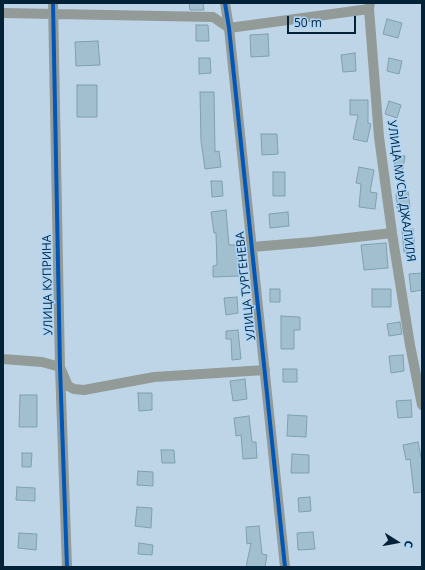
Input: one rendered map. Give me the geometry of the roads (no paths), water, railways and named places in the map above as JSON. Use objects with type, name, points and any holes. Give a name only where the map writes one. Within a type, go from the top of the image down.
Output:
[{"type":"street","name":"УЛИЦА КУПРИНА","points":[[53,3],[60,367],[67,567]]},
{"type":"street","name":"УЛИЦА ТУРГЕНЕВА","points":[[225,3],[230,28],[285,567]]},
{"type":"street","points":[[3,13],[213,17],[230,28],[370,6]]},
{"type":"street","name":"УЛИЦА МУСЫ ДЖАЛИЛЯ","points":[[370,6],[380,138],[392,233],[410,345],[422,405]]},
{"type":"street","points":[[252,247],[392,233]]},
{"type":"street","points":[[3,359],[42,362],[60,367],[68,386],[74,389],[84,390],[154,377],[265,370]]}]
